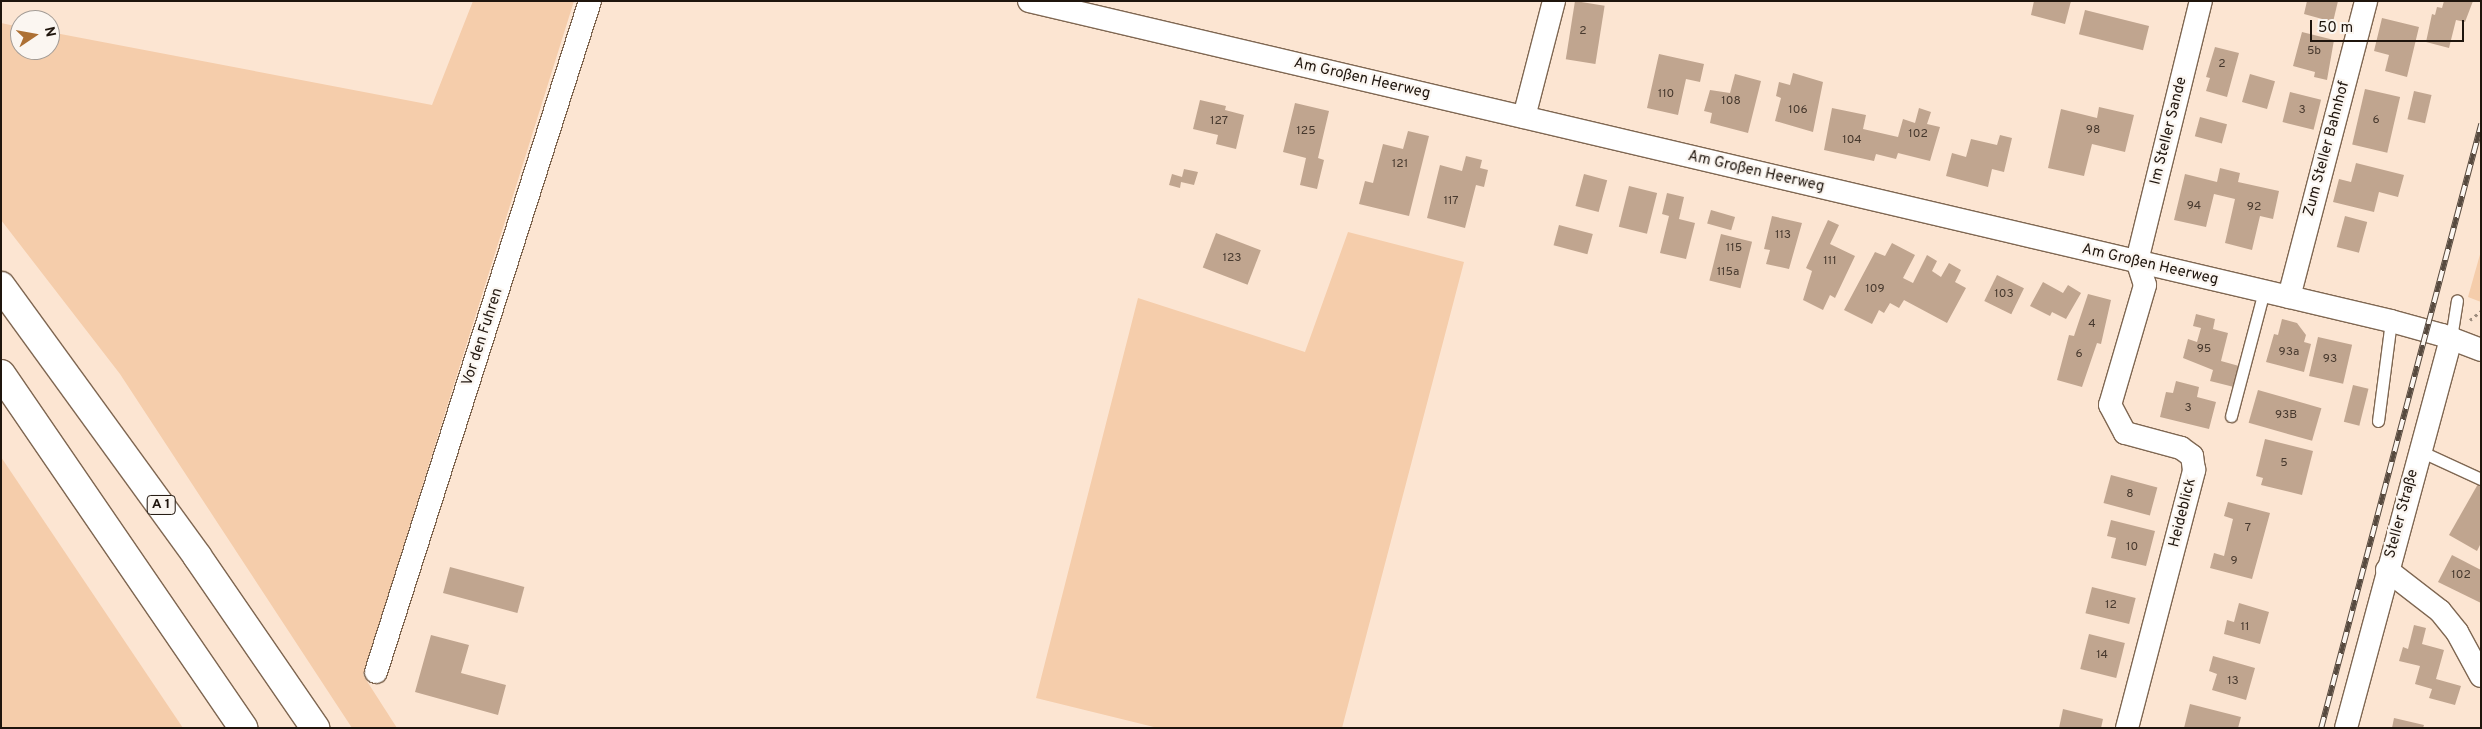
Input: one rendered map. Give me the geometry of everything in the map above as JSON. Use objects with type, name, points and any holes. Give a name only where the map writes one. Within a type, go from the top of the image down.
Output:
[{"type":"highway","name":"A 1","points":[[1,286],[192,548],[315,728]]},
{"type":"highway","points":[[1,374],[243,728]]},
{"type":"street","name":"Vor den Fuhren","points":[[376,672],[590,1]]},
{"type":"street","name":"Am Großen Heerweg","points":[[1029,1],[2391,321],[2451,338],[2481,350]]},
{"type":"street","points":[[1524,117],[1554,1]]},
{"type":"street","name":"Im Steller Sande","points":[[2136,261],[2200,1]]},
{"type":"street","name":"Zum Steller Bahnhof","points":[[2289,297],[2366,1]]},
{"type":"street","name":"Heideblick","points":[[2127,728],[2194,470],[2192,456],[2181,448],[2125,433],[2110,405],[2145,285],[2136,261]]},
{"type":"street","name":"Steller Straße","points":[[2346,728],[2451,338]]},
{"type":"street","points":[[2387,570],[2440,611],[2456,632],[2481,676]]},
{"type":"lane","points":[[2231,416],[2264,291]]},
{"type":"lane","name":"Steller Straße","points":[[2451,338],[2457,300]]},
{"type":"lane","points":[[2378,421],[2391,321]]},
{"type":"lane","points":[[2420,451],[2481,479]]},
{"type":"shaded area","points":[[473,1],[574,1],[363,675],[397,728],[352,728],[120,374],[1,220],[1,23],[10,25],[10,60],[60,60],[60,34],[432,105]]},
{"type":"shaded area","points":[[1348,232],[1464,262],[1342,728],[1158,728],[1036,698],[1138,298],[1305,352]]},
{"type":"shaded area","points":[[2481,251],[2481,302],[2468,297]]},
{"type":"shaded area","points":[[1,457],[183,728],[1,728]]},
{"type":"building","points":[[1575,1],[1605,6],[1595,64],[1566,59]]},
{"type":"building","points":[[2034,1],[2071,1],[2065,24],[2031,15]]},
{"type":"building","points":[[2307,1],[2338,1],[2333,22],[2304,14]]},
{"type":"building","points":[[2444,1],[2473,1],[2465,22],[2456,20],[2449,48],[2426,42],[2432,14],[2435,15],[2437,7],[2442,8]]},
{"type":"building","points":[[2085,10],[2149,26],[2143,50],[2079,34]]},
{"type":"building","points":[[2382,18],[2419,27],[2407,77],[2385,71],[2389,55],[2374,51]]},
{"type":"building","points":[[2302,32],[2334,40],[2327,80],[2314,77],[2315,72],[2293,66]]},
{"type":"building","points":[[2215,47],[2239,53],[2227,97],[2206,91],[2210,78],[2206,77]]},
{"type":"building","points":[[1659,54],[1704,64],[1700,82],[1686,79],[1678,115],[1647,108]]},
{"type":"building","points":[[1793,73],[1823,82],[1813,132],[1775,121],[1781,98],[1776,96],[1779,82],[1790,85]]},
{"type":"building","points":[[1735,74],[1761,81],[1748,133],[1710,123],[1712,113],[1704,111],[1710,90],[1730,93]]},
{"type":"building","points":[[2250,74],[2275,81],[2267,109],[2242,102]]},
{"type":"building","points":[[2365,89],[2400,97],[2387,153],[2352,145]]},
{"type":"building","points":[[2414,91],[2432,95],[2425,123],[2407,119]]},
{"type":"building","points":[[2290,92],[2321,100],[2314,130],[2283,122]]},
{"type":"building","points":[[1200,100],[1226,106],[1225,110],[1244,115],[1236,149],[1216,144],[1218,135],[1193,129]]},
{"type":"building","points":[[1295,103],[1329,111],[1318,158],[1324,160],[1317,189],[1300,185],[1306,158],[1283,152]]},
{"type":"building","points":[[2099,107],[2134,115],[2125,152],[2092,144],[2084,176],[2048,168],[2061,109],[2097,118]]},
{"type":"building","points":[[1832,108],[1866,115],[1863,129],[1898,137],[1903,119],[1915,123],[1919,108],[1931,112],[1927,124],[1940,127],[1930,161],[1898,153],[1896,159],[1876,154],[1874,161],[1824,150]]},
{"type":"building","points":[[2200,117],[2227,124],[2222,144],[2195,136]]},
{"type":"building","points":[[1408,131],[1429,136],[1409,216],[1359,204],[1365,181],[1373,183],[1383,144],[1403,149]]},
{"type":"building","points":[[2000,135],[2012,138],[2004,172],[1992,169],[1988,187],[1946,176],[1952,153],[1966,157],[1971,139],[1997,145]]},
{"type":"building","points":[[1466,156],[1482,160],[1480,168],[1488,170],[1484,187],[1476,185],[1465,228],[1427,218],[1440,165],[1462,171]]},
{"type":"building","points":[[2356,163],[2404,175],[2398,197],[2379,192],[2374,212],[2333,202],[2339,179],[2351,182]]},
{"type":"building","points":[[2220,168],[2240,173],[2238,182],[2279,191],[2273,219],[2260,216],[2252,250],[2225,243],[2235,199],[2214,194],[2206,227],[2174,220],[2185,174],[2217,182]]},
{"type":"building","points":[[1184,169],[1198,172],[1194,185],[1181,182],[1180,188],[1169,185],[1172,174],[1182,177]]},
{"type":"building","points":[[1584,174],[1607,180],[1599,212],[1575,206]]},
{"type":"building","points":[[1629,186],[1657,193],[1647,234],[1619,227]]},
{"type":"building","points":[[1667,193],[1684,197],[1679,219],[1695,223],[1686,259],[1660,253],[1669,216],[1662,214]]},
{"type":"building","points":[[1711,210],[1735,217],[1731,230],[1707,223]]},
{"type":"building","points":[[1772,216],[1802,223],[1789,269],[1766,264],[1770,250],[1764,249]]},
{"type":"building","points":[[2345,216],[2367,222],[2359,253],[2337,247]]},
{"type":"building","points":[[1828,220],[1839,225],[1830,244],[1855,256],[1835,298],[1830,295],[1823,310],[1803,300],[1812,271],[1806,268]]},
{"type":"building","points":[[1559,225],[1593,234],[1587,254],[1554,245]]},
{"type":"building","points":[[1216,233],[1261,250],[1248,285],[1203,268]]},
{"type":"building","points":[[1721,234],[1752,242],[1740,288],[1709,281]]},
{"type":"building","points":[[1892,243],[1915,255],[1903,278],[1913,283],[1927,255],[1937,261],[1932,271],[1941,277],[1949,263],[1961,270],[1955,282],[1966,288],[1947,323],[1904,300],[1899,308],[1890,303],[1884,313],[1879,310],[1872,324],[1844,310],[1875,252],[1885,256]]},
{"type":"building","points":[[1997,275],[2024,288],[2011,314],[1984,301]]},
{"type":"building","points":[[2043,282],[2063,293],[2068,285],[2081,293],[2066,319],[2052,312],[2050,316],[2030,306]]},
{"type":"building","points":[[2088,294],[2111,300],[2101,344],[2097,343],[2082,387],[2057,380],[2069,335],[2074,336]]},
{"type":"building","points":[[2196,314],[2215,319],[2213,329],[2228,333],[2221,361],[2239,366],[2234,387],[2210,381],[2213,370],[2183,358],[2188,339],[2197,342],[2201,328],[2193,326]]},
{"type":"building","points":[[2282,319],[2297,323],[2306,335],[2304,342],[2311,344],[2304,372],[2266,362],[2274,334],[2278,335]]},
{"type":"building","points":[[2318,337],[2352,345],[2343,384],[2309,376]]},
{"type":"building","points":[[2176,381],[2199,387],[2197,397],[2216,402],[2209,429],[2160,417],[2166,392],[2173,393]]},
{"type":"building","points":[[2353,385],[2369,389],[2359,426],[2344,422]]},
{"type":"building","points":[[2258,390],[2321,408],[2312,441],[2249,423]]},
{"type":"building","points":[[2265,439],[2313,451],[2302,495],[2261,485],[2263,478],[2256,476]]},
{"type":"building","points":[[2111,475],[2157,487],[2150,515],[2103,503]]},
{"type":"building","points":[[2478,484],[2481,486],[2481,543],[2477,551],[2449,535]]},
{"type":"building","points":[[2228,502],[2270,513],[2252,579],[2210,568],[2214,553],[2224,556],[2233,519],[2224,516]]},
{"type":"building","points":[[2111,520],[2155,531],[2146,566],[2111,558],[2116,538],[2107,536]]},
{"type":"building","points":[[2452,555],[2481,570],[2481,603],[2438,582]]},
{"type":"building","points":[[450,567],[524,587],[517,613],[443,593]]},
{"type":"building","points":[[2092,587],[2136,598],[2129,624],[2085,613]]},
{"type":"building","points":[[2239,603],[2269,612],[2260,644],[2224,634],[2227,620],[2234,622]]},
{"type":"building","points":[[2414,625],[2426,628],[2422,644],[2444,650],[2436,679],[2461,686],[2455,705],[2429,698],[2432,689],[2415,684],[2420,666],[2399,661],[2403,647],[2408,649]]},
{"type":"building","points":[[2089,634],[2125,643],[2116,678],[2080,669]]},
{"type":"building","points":[[431,635],[469,645],[461,673],[506,685],[498,715],[415,692]]},
{"type":"building","points":[[2213,656],[2255,668],[2246,700],[2212,690],[2217,674],[2209,671]]},
{"type":"building","points":[[2190,704],[2241,717],[2238,728],[2184,728]]},
{"type":"building","points":[[2063,709],[2103,719],[2101,728],[2059,728]]},
{"type":"building","points":[[2394,718],[2424,725],[2423,728],[2392,728]]},
{"type":"railway","points":[[2321,728],[2481,124]]}]
